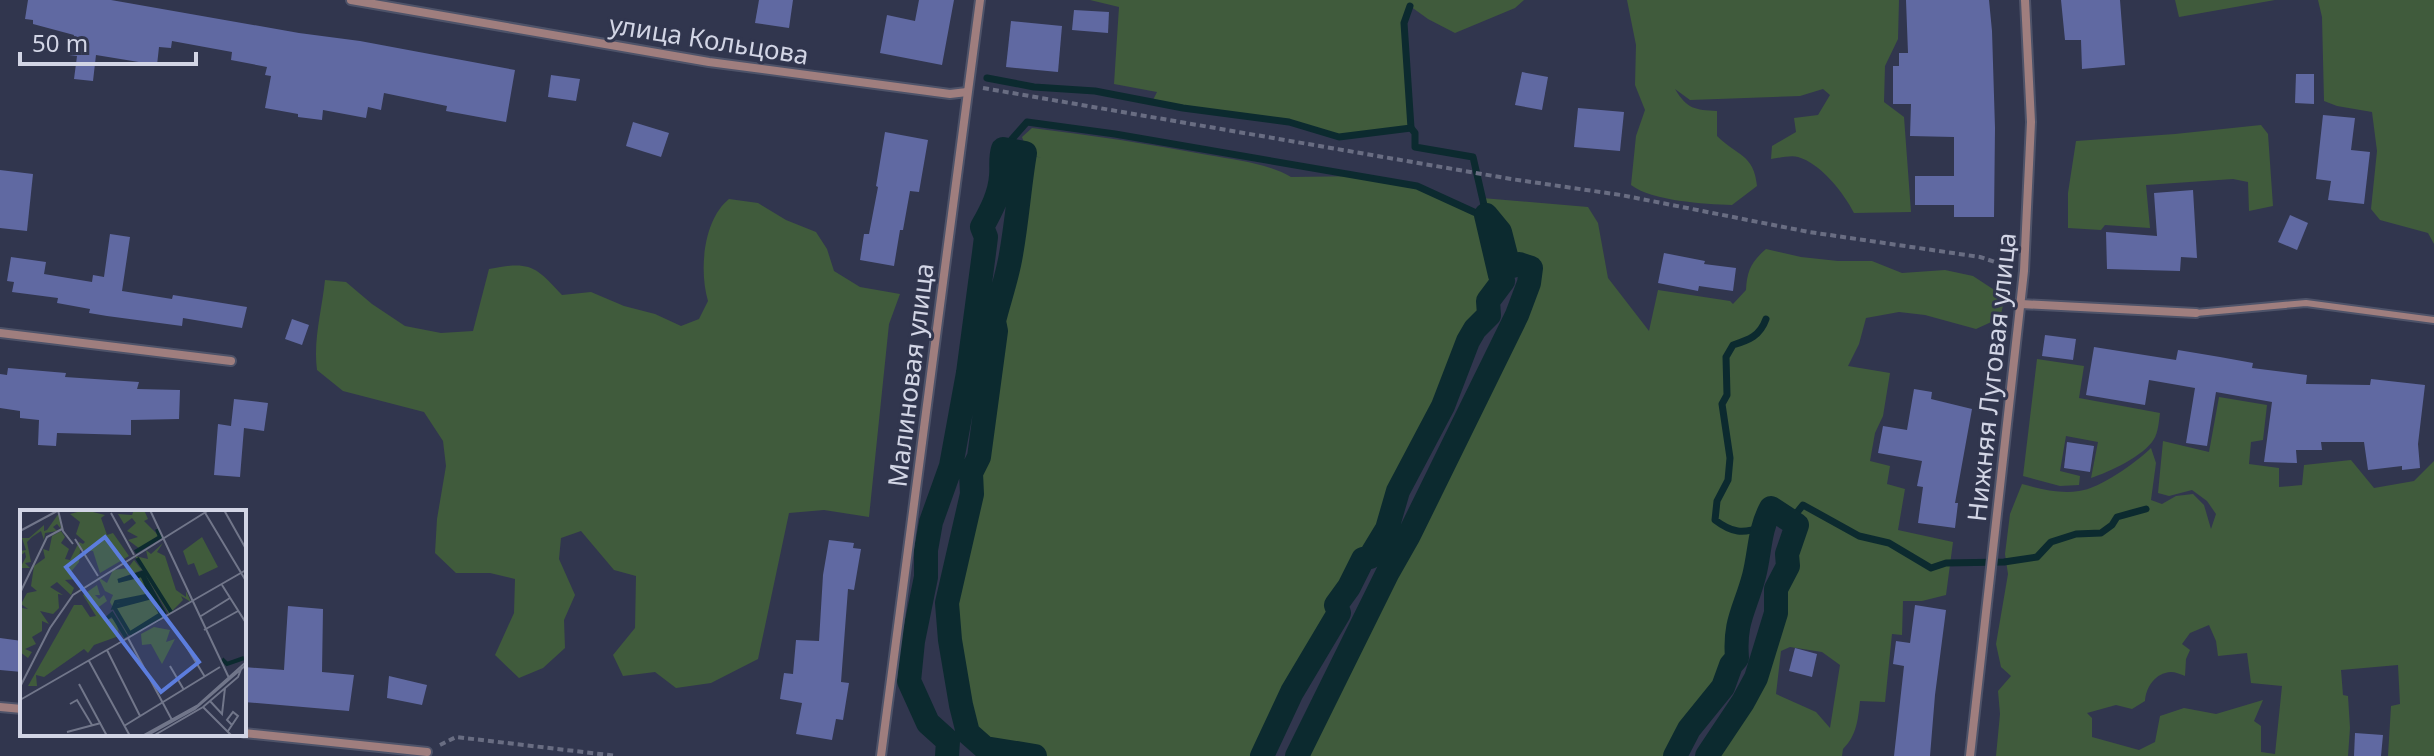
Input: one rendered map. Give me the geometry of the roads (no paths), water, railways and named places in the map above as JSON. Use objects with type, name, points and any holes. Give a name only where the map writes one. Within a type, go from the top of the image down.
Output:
[{"type":"street","name":"улица Кольцова","points":[[351,0],[709,62],[950,94],[967,92]]},
{"type":"street","name":"Малиновая улица","points":[[881,756],[980,0]]},
{"type":"street","name":"Нижняя Луговая улица","points":[[1970,756],[2024,271],[2031,122],[2025,0]]},
{"type":"street","points":[[2021,304],[2196,313]]},
{"type":"street","points":[[0,333],[231,361]]},
{"type":"street","points":[[0,707],[20,709]]},
{"type":"street","points":[[246,733],[427,752]]},
{"type":"lane","points":[[2196,313],[2306,303],[2434,320]]},
{"type":"waterway","points":[[987,78],[1034,87],[1095,91],[1183,108],[1289,122],[1339,137],[1411,128],[1404,23],[1410,6]]},
{"type":"waterway","points":[[1008,160],[1012,139],[1027,122],[1115,134],[1417,186],[1487,218]]},
{"type":"waterway","points":[[1411,128],[1415,133],[1415,147],[1473,157],[1503,281]]},
{"type":"waterway","points":[[947,756],[948,741],[928,723],[909,681],[913,641],[926,577],[926,550],[931,522],[951,466],[968,373],[986,237],[982,227],[999,189],[1003,149],[1025,153],[1010,260],[994,321],[996,331],[979,457],[971,473],[972,494],[947,603],[950,640],[968,733],[985,748],[1035,756]]},
{"type":"waterway","points":[[1262,756],[1292,692],[1339,613],[1336,605],[1363,559],[1370,557],[1387,529],[1398,491],[1443,406],[1468,341],[1489,315],[1488,301],[1503,281],[1486,215],[1500,232],[1509,267],[1519,264],[1531,268],[1529,283],[1517,315],[1297,756]]},
{"type":"waterway","points":[[1762,527],[1738,531],[1715,520],[1717,501],[1728,480],[1730,458],[1722,404],[1727,395],[1726,357],[1733,345],[1757,333],[1766,319]]},
{"type":"waterway","points":[[1790,521],[1803,505],[1859,536],[1889,543],[1931,568],[1946,563],[2004,562],[2037,557],[2051,542],[2076,534],[2101,533],[2117,517],[2146,509]]},
{"type":"waterway","points":[[1675,756],[1689,729],[1723,687],[1737,658],[1739,625],[1771,508],[1797,525],[1787,554],[1788,566],[1776,589],[1776,613],[1756,678],[1707,756]]}]
